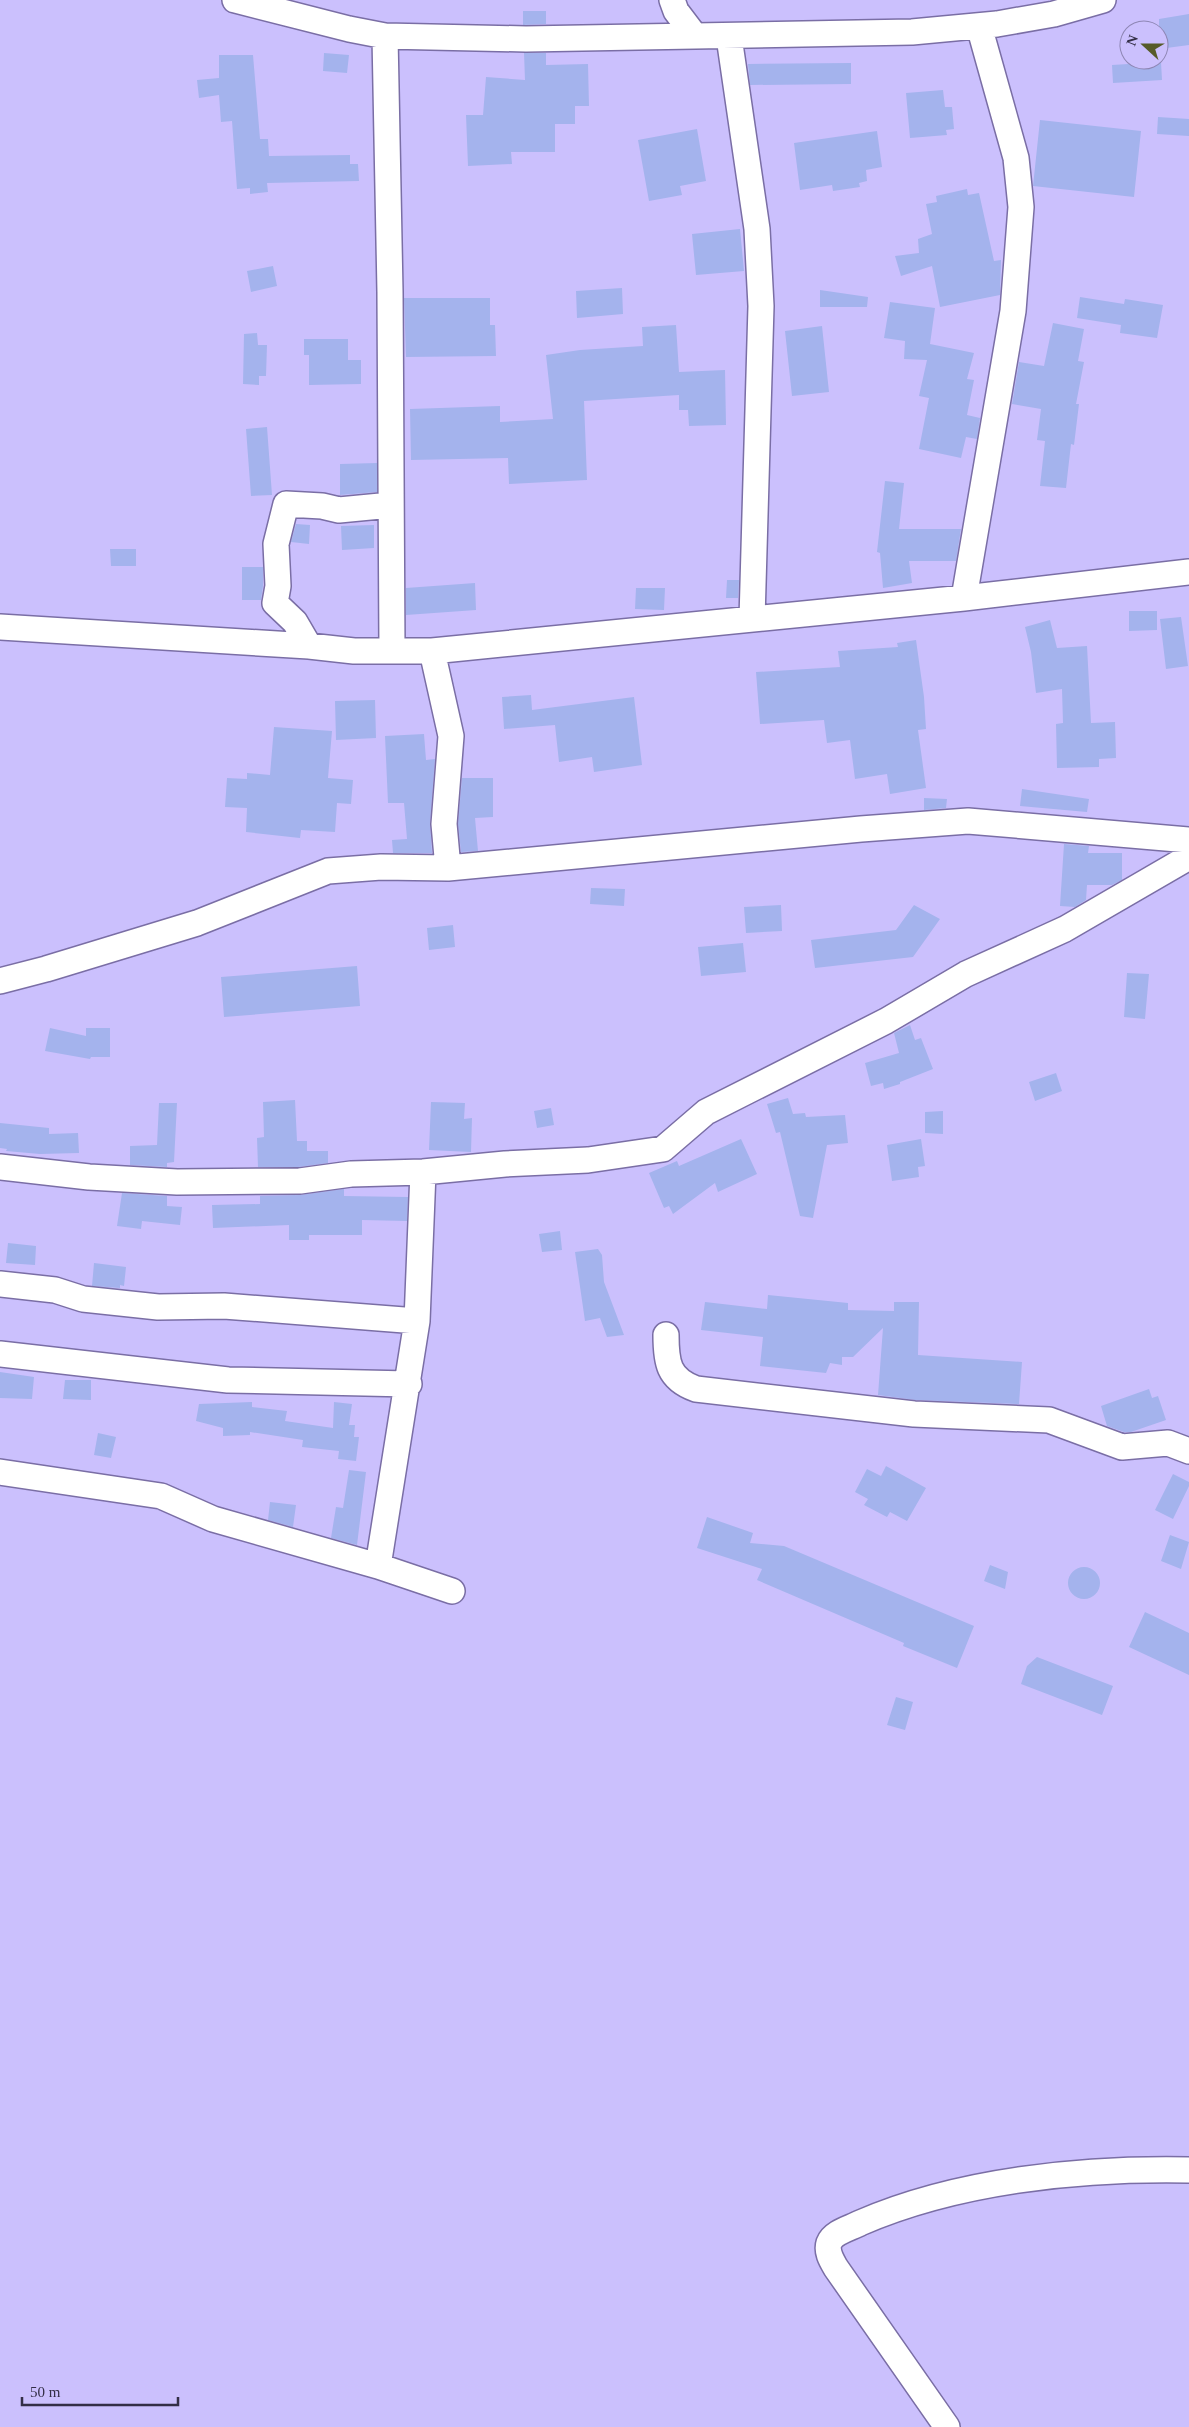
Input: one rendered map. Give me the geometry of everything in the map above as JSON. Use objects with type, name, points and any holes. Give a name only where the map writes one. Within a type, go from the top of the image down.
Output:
[{"type":"street","points":[[235,0],[325,10],[385,36],[526,40],[912,32],[979,26],[1054,14],[1103,0]]},
{"type":"street","points":[[672,0],[676,11],[696,36]]},
{"type":"street","points":[[964,598],[1013,311],[1021,207],[1016,158],[979,26]]},
{"type":"street","points":[[385,36],[392,650]]},
{"type":"street","points":[[729,37],[760,266],[761,306],[752,619]]},
{"type":"street","points":[[310,646],[295,622],[275,603],[278,586],[276,544],[286,504],[322,506],[338,510],[391,505]]},
{"type":"street","points":[[0,627],[310,646],[354,651],[432,652],[964,598],[1189,572]]},
{"type":"street","points":[[0,614],[25,629]]},
{"type":"street","points":[[432,652],[451,736],[444,824],[448,868]]},
{"type":"street","points":[[0,981],[197,923],[328,870],[381,867],[448,868],[861,829],[968,821],[1189,840]]},
{"type":"street","points":[[0,1167],[89,1177],[218,1183],[300,1181],[351,1174],[423,1172],[505,1164],[588,1160],[663,1149],[706,1112],[886,1021],[966,974],[1065,929],[1189,857]]},
{"type":"street","points":[[378,1566],[417,1320],[423,1172]]},
{"type":"street","points":[[0,1284],[55,1290],[83,1299],[158,1307],[224,1306],[417,1320]]},
{"type":"street","points":[[666,1335],[667,1364],[683,1384],[696,1389],[914,1414],[1049,1420],[1122,1447],[1168,1443],[1189,1451]]},
{"type":"street","points":[[0,1354],[228,1380],[408,1384]]},
{"type":"street","points":[[0,1472],[161,1496],[213,1519],[378,1566],[452,1591]]},
{"type":"street","points":[[947,2427],[836,2268],[829,2255],[829,2243],[834,2235],[884,2213],[927,2199],[984,2187],[1084,2172],[1189,2170]]},
{"type":"building","points":[[523,11],[546,11],[546,24],[523,25]]},
{"type":"building","points":[[1189,14],[1189,45],[1169,48],[1169,20],[1159,19]]},
{"type":"building","points":[[324,53],[349,55],[347,73],[323,71]]},
{"type":"building","points":[[524,53],[546,53],[546,65],[588,64],[589,106],[575,106],[575,124],[555,124],[555,152],[511,152],[512,164],[468,166],[466,115],[483,115],[486,77],[525,80]]},
{"type":"building","points":[[219,55],[253,55],[260,139],[268,139],[269,156],[350,155],[350,164],[358,164],[359,181],[267,183],[268,192],[250,194],[250,188],[237,189],[232,121],[221,122],[219,95],[199,98],[197,80],[219,78]]},
{"type":"building","points":[[851,63],[851,84],[750,85],[748,64]]},
{"type":"building","points":[[1112,65],[1119,65],[1119,70],[1161,70],[1162,80],[1113,83]]},
{"type":"building","points":[[943,90],[945,107],[952,107],[954,129],[946,130],[947,135],[910,138],[906,93]]},
{"type":"building","points":[[1158,117],[1189,119],[1189,136],[1157,134]]},
{"type":"building","points":[[1040,120],[1141,131],[1134,197],[1033,186]]},
{"type":"building","points":[[697,129],[706,181],[680,186],[682,195],[649,201],[638,140]]},
{"type":"building","points":[[877,131],[882,167],[866,170],[867,181],[859,183],[860,187],[833,191],[832,185],[800,190],[794,143]]},
{"type":"building","points":[[967,189],[968,195],[979,193],[994,261],[1001,260],[1000,295],[940,307],[932,266],[901,276],[895,256],[919,253],[918,239],[932,234],[926,204],[937,202],[936,196]]},
{"type":"building","points":[[740,229],[744,271],[696,275],[692,234]]},
{"type":"building","points":[[273,266],[277,286],[251,292],[247,271]]},
{"type":"building","points":[[622,288],[623,314],[577,318],[576,291]]},
{"type":"building","points":[[820,290],[868,297],[867,307],[820,307]]},
{"type":"building","points":[[1080,297],[1124,304],[1125,299],[1163,305],[1157,338],[1120,333],[1121,325],[1077,318]]},
{"type":"building","points":[[404,298],[490,298],[490,325],[495,325],[496,356],[406,357]]},
{"type":"building","points":[[890,302],[935,308],[930,344],[974,353],[967,379],[974,380],[967,415],[980,418],[977,439],[966,437],[961,458],[919,449],[929,398],[919,396],[927,360],[904,359],[905,341],[884,338]]},
{"type":"building","points":[[1053,323],[1084,329],[1078,361],[1084,362],[1076,404],[1079,404],[1074,445],[1071,444],[1066,488],[1040,486],[1045,441],[1037,440],[1041,409],[1012,404],[1019,362],[1044,366]]},
{"type":"building","points":[[676,325],[679,372],[725,370],[726,425],[689,426],[688,410],[679,410],[679,395],[584,401],[587,480],[509,484],[508,458],[411,460],[410,409],[500,406],[500,422],[553,419],[546,355],[580,350],[643,346],[642,327]]},
{"type":"building","points":[[822,326],[829,392],[792,396],[785,331]]},
{"type":"building","points":[[257,333],[258,345],[267,345],[266,376],[259,376],[259,385],[243,384],[244,334]]},
{"type":"building","points":[[304,339],[348,339],[348,360],[361,360],[361,384],[309,385],[309,355],[304,355]]},
{"type":"building","points":[[267,427],[272,495],[251,496],[246,429]]},
{"type":"building","points":[[377,463],[377,492],[340,495],[340,464]]},
{"type":"building","points":[[885,481],[904,483],[899,529],[961,529],[956,561],[909,561],[912,583],[883,588],[880,553],[877,552]]},
{"type":"building","points":[[296,524],[310,525],[309,544],[291,542]]},
{"type":"building","points":[[374,525],[374,548],[342,550],[341,526]]},
{"type":"building","points":[[110,549],[136,549],[136,566],[111,566]]},
{"type":"building","points":[[242,567],[263,567],[261,600],[242,600]]},
{"type":"building","points":[[727,580],[739,580],[738,598],[726,598]]},
{"type":"building","points":[[475,583],[476,610],[406,615],[406,588]]},
{"type":"building","points":[[636,588],[665,588],[664,610],[635,609]]},
{"type":"building","points":[[1129,611],[1157,611],[1157,630],[1129,631]]},
{"type":"building","points":[[1181,617],[1188,666],[1166,669],[1160,619]]},
{"type":"building","points":[[1050,620],[1057,648],[1087,646],[1091,723],[1115,722],[1116,758],[1099,759],[1099,767],[1057,768],[1056,724],[1063,723],[1062,689],[1036,693],[1031,652],[1025,627]]},
{"type":"building","points":[[916,640],[924,697],[926,729],[918,730],[926,788],[890,794],[887,774],[855,779],[850,740],[827,743],[824,720],[760,724],[756,672],[840,667],[838,651],[898,647],[897,643]]},
{"type":"building","points":[[531,695],[532,710],[634,697],[642,765],[594,772],[592,757],[559,762],[555,725],[504,729],[502,697]]},
{"type":"building","points":[[375,700],[376,738],[336,740],[335,701]]},
{"type":"building","points":[[274,727],[332,731],[328,778],[353,780],[351,804],[337,803],[335,832],[301,830],[300,838],[246,832],[247,808],[225,807],[227,778],[247,779],[247,773],[270,775]]},
{"type":"building","points":[[424,734],[426,760],[435,759],[430,823],[432,853],[393,853],[392,840],[407,839],[404,803],[388,803],[385,736]]},
{"type":"building","points":[[462,778],[493,778],[493,817],[475,818],[478,851],[461,852],[458,824]]},
{"type":"building","points":[[1022,789],[1089,799],[1087,812],[1020,806]]},
{"type":"building","points":[[924,798],[947,799],[946,808],[924,810]]},
{"type":"building","points":[[1064,844],[1089,846],[1088,853],[1122,853],[1122,880],[1112,885],[1087,885],[1086,900],[1075,907],[1060,906]]},
{"type":"building","points":[[591,888],[625,889],[624,906],[590,904]]},
{"type":"building","points":[[781,905],[782,931],[746,933],[744,907]]},
{"type":"building","points":[[914,905],[940,919],[913,957],[815,968],[811,940],[896,930]]},
{"type":"building","points":[[453,925],[455,947],[429,950],[427,928]]},
{"type":"building","points":[[743,943],[746,972],[701,976],[698,947]]},
{"type":"building","points":[[357,966],[360,1006],[224,1017],[221,977]]},
{"type":"building","points":[[1127,973],[1149,974],[1145,1019],[1124,1017]]},
{"type":"building","points":[[910,1025],[915,1040],[921,1038],[933,1069],[884,1089],[883,1083],[871,1086],[865,1063],[899,1053],[894,1033]]},
{"type":"building","points":[[50,1028],[86,1036],[86,1028],[110,1028],[110,1057],[91,1057],[90,1059],[45,1051]]},
{"type":"building","points":[[1056,1073],[1062,1091],[1035,1101],[1029,1082]]},
{"type":"building","points":[[788,1098],[793,1114],[805,1113],[806,1117],[845,1115],[848,1143],[827,1145],[813,1218],[800,1216],[780,1132],[776,1133],[767,1104]]},
{"type":"building","points":[[295,1100],[297,1141],[307,1141],[307,1151],[328,1151],[328,1163],[299,1167],[258,1167],[257,1138],[264,1137],[263,1102]]},
{"type":"building","points":[[431,1102],[465,1103],[464,1119],[472,1118],[471,1152],[429,1150]]},
{"type":"building","points":[[159,1103],[177,1103],[174,1162],[167,1163],[167,1167],[130,1165],[130,1146],[157,1145]]},
{"type":"building","points":[[551,1108],[554,1125],[537,1128],[534,1111]]},
{"type":"building","points":[[943,1111],[943,1134],[925,1133],[925,1112]]},
{"type":"building","points":[[0,1123],[49,1128],[49,1134],[78,1133],[79,1153],[40,1154],[6,1151],[7,1149],[0,1148]]},
{"type":"building","points":[[741,1139],[757,1174],[718,1192],[715,1183],[673,1214],[669,1206],[664,1208],[649,1173],[677,1161],[679,1166]]},
{"type":"building","points":[[921,1139],[925,1166],[918,1167],[919,1177],[892,1181],[887,1145]]},
{"type":"building","points":[[344,1189],[344,1196],[408,1197],[407,1221],[362,1220],[362,1235],[309,1235],[309,1240],[289,1240],[289,1225],[213,1228],[212,1205],[260,1204],[260,1196],[300,1195]]},
{"type":"building","points":[[122,1193],[167,1196],[167,1206],[182,1207],[180,1225],[142,1221],[141,1229],[117,1226]]},
{"type":"building","points":[[560,1231],[562,1250],[542,1252],[539,1234]]},
{"type":"building","points":[[8,1243],[36,1246],[35,1265],[6,1263]]},
{"type":"building","points":[[598,1249],[602,1255],[604,1282],[624,1335],[607,1337],[600,1318],[585,1321],[575,1252]]},
{"type":"building","points":[[94,1263],[126,1267],[124,1286],[120,1285],[120,1288],[92,1286]]},
{"type":"building","points":[[768,1295],[848,1303],[848,1310],[894,1311],[894,1302],[919,1302],[918,1355],[1022,1362],[1019,1404],[915,1400],[878,1395],[883,1328],[853,1357],[842,1357],[842,1365],[830,1363],[826,1373],[760,1366],[763,1337],[701,1330],[705,1302],[767,1309]]},
{"type":"building","points":[[0,1372],[34,1377],[32,1399],[0,1398]]},
{"type":"building","points":[[65,1380],[91,1380],[91,1400],[63,1399]]},
{"type":"building","points":[[1149,1389],[1152,1398],[1158,1396],[1166,1420],[1131,1432],[1124,1432],[1107,1426],[1101,1406]]},
{"type":"building","points":[[252,1402],[252,1407],[287,1411],[285,1421],[333,1428],[334,1402],[352,1404],[349,1425],[355,1425],[354,1437],[359,1437],[356,1461],[338,1459],[339,1451],[302,1447],[303,1440],[250,1432],[250,1435],[223,1436],[223,1428],[196,1421],[199,1404]]},
{"type":"building","points":[[98,1433],[116,1437],[111,1458],[94,1455]]},
{"type":"building","points":[[886,1466],[926,1488],[907,1521],[890,1512],[887,1517],[864,1505],[868,1499],[855,1492],[867,1469],[881,1476]]},
{"type":"building","points":[[349,1470],[366,1472],[357,1545],[331,1538],[336,1507],[343,1508]]},
{"type":"building","points":[[1173,1474],[1189,1482],[1189,1486],[1173,1519],[1155,1510]]},
{"type":"building","points":[[270,1502],[296,1505],[293,1527],[268,1520]]},
{"type":"building","points":[[707,1517],[753,1533],[750,1543],[784,1546],[974,1626],[957,1668],[903,1646],[904,1643],[757,1580],[762,1569],[697,1548]]},
{"type":"building","points":[[1170,1535],[1189,1542],[1181,1569],[1161,1561]]},
{"type":"building","points":[[990,1565],[1008,1572],[1005,1589],[984,1581]]},
{"type":"building","points":[[1084,1567],[1095,1572],[1100,1583],[1095,1594],[1084,1599],[1073,1594],[1068,1583],[1073,1572]]},
{"type":"building","points":[[1145,1612],[1189,1633],[1189,1675],[1129,1647]]},
{"type":"building","points":[[1037,1657],[1113,1686],[1102,1715],[1021,1684],[1027,1666]]},
{"type":"building","points":[[896,1697],[913,1702],[905,1730],[887,1725]]}]
